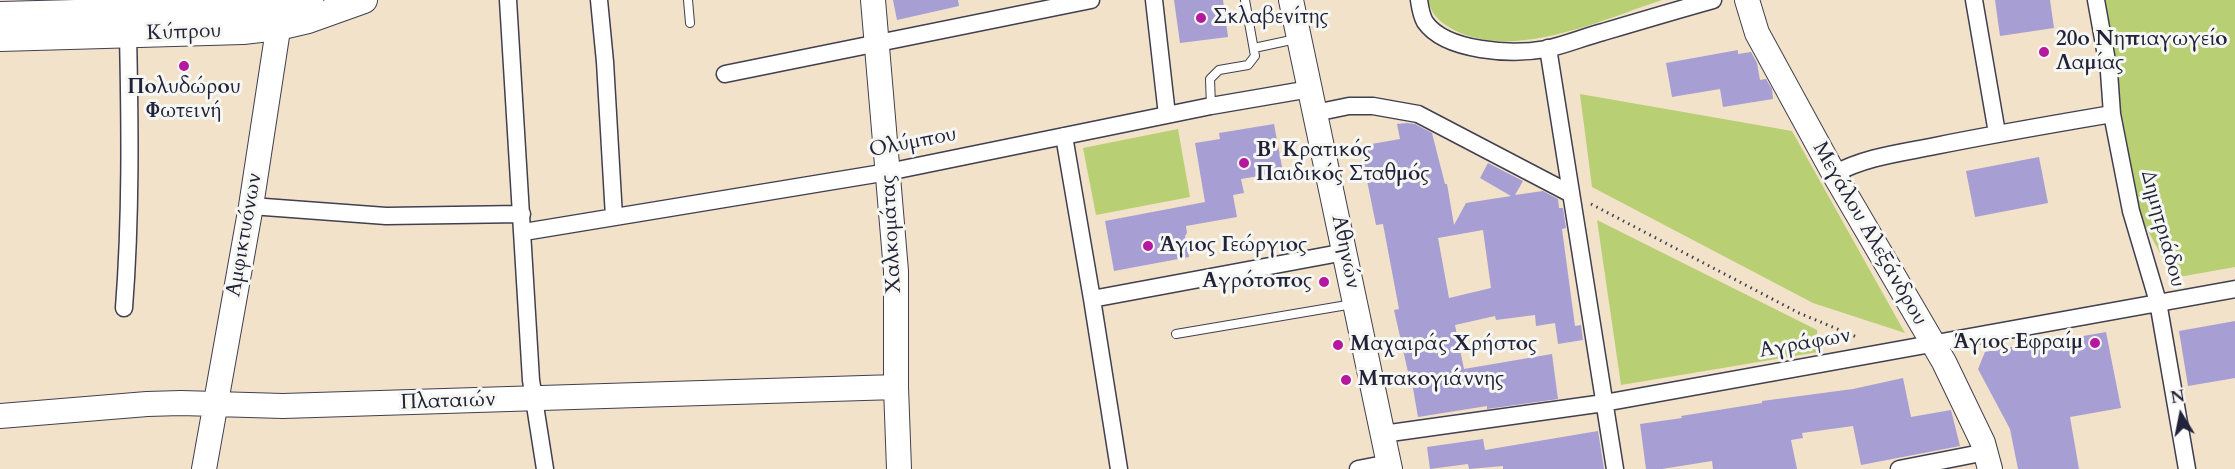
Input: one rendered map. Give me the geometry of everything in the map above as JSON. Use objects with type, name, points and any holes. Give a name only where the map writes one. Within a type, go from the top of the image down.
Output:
[{"type":"main road","name":"Κύπρου","points":[[1,17],[128,34],[243,31],[281,11],[310,0]]},
{"type":"main road","name":"Κύπρου","points":[[1,17],[246,9],[281,11],[308,20],[364,0]]},
{"type":"street","points":[[508,0],[524,232],[531,380],[545,469]]},
{"type":"street","points":[[599,0],[614,217]]},
{"type":"street","name":"Χαλκομάτας","points":[[873,0],[896,271],[899,469]]},
{"type":"street","points":[[725,74],[1091,0]]},
{"type":"street","points":[[1154,0],[1167,115]]},
{"type":"street","name":"Αθηνών","points":[[1290,0],[1389,466]]},
{"type":"street","points":[[1419,0],[1422,16],[1439,35],[1494,51],[1519,52],[1548,48],[1713,0]]},
{"type":"street","name":"Μεγάλου Αλεξάνδρου","points":[[1747,0],[1757,33],[1834,174],[1964,402],[1988,461]]},
{"type":"street","points":[[1974,0],[1997,134]]},
{"type":"street","name":"Δημητριάδου","points":[[2096,0],[2109,72],[2112,114],[2131,211],[2158,302],[2187,469]]},
{"type":"street","name":"Αμφικτυόνων","points":[[204,469],[251,206],[281,11]]},
{"type":"street","points":[[124,308],[130,188],[128,34]]},
{"type":"street","points":[[1548,48],[1615,469]]},
{"type":"street","name":"Ολύμπου","points":[[524,232],[888,172],[1211,106],[1310,89]]},
{"type":"street","points":[[1315,113],[1349,106],[1373,106],[1418,114],[1571,194]]},
{"type":"street","points":[[1834,174],[1848,166],[1870,159],[2112,114]]},
{"type":"street","points":[[1064,136],[1119,469]]},
{"type":"street","points":[[251,206],[386,216],[522,214]]},
{"type":"street","points":[[1092,298],[1345,252]]},
{"type":"street","name":"Αγράφων","points":[[1383,434],[1604,403],[2235,289]]},
{"type":"street","name":"Πλαταιών","points":[[0,416],[147,404],[283,406],[896,387]]},
{"type":"street","points":[[1899,469],[1988,461]]},
{"type":"street","points":[[1358,469],[1389,466]]},
{"type":"lane","points":[[688,0],[690,23]]},
{"type":"lane","points":[[1211,106],[1210,79],[1219,70],[1248,65],[1255,56],[1245,0]]},
{"type":"lane","points":[[1254,48],[1299,38]]},
{"type":"lane","points":[[1176,333],[1356,303]]},
{"type":"path","points":[[1571,194],[1799,313],[1890,351]]},
{"type":"green space","points":[[1428,0],[1662,0],[1558,34],[1504,41],[1478,38],[1454,30],[1437,18]]},
{"type":"green space","points":[[2102,0],[2235,0],[2235,267],[2179,277],[2171,273],[2136,209],[2119,118]]},
{"type":"green space","points":[[1580,94],[1792,131],[1905,333],[1813,303],[1592,187]]},
{"type":"green space","points":[[1178,129],[1190,197],[1096,215],[1083,148]]},
{"type":"green space","points":[[1597,220],[1817,330],[1818,352],[1621,385]]},
{"type":"building","points":[[893,0],[958,0],[959,6],[897,20]]},
{"type":"building","name":"Σκλαβενίτης","points":[[1174,0],[1223,0],[1228,37],[1180,43]]},
{"type":"building","points":[[1995,0],[2050,0],[2054,28],[2000,36]]},
{"type":"building","points":[[1738,50],[1738,54],[1751,52],[1757,63],[1760,80],[1766,79],[1772,89],[1773,99],[1723,107],[1720,89],[1672,97],[1666,63]]},
{"type":"building","points":[[1274,124],[1283,172],[1241,179],[1244,193],[1233,195],[1237,217],[1186,226],[1185,236],[1189,257],[1114,271],[1105,221],[1205,202],[1195,143],[1220,139],[1219,133]]},
{"type":"building","points":[[1397,124],[1415,124],[1432,133],[1445,184],[1447,184],[1454,225],[1466,203],[1511,196],[1480,178],[1488,163],[1523,181],[1515,195],[1543,191],[1558,199],[1559,208],[1563,208],[1566,228],[1562,229],[1575,326],[1581,325],[1583,340],[1558,344],[1555,323],[1536,326],[1535,315],[1496,320],[1495,316],[1455,325],[1464,369],[1552,354],[1558,399],[1487,409],[1487,406],[1418,417],[1410,371],[1408,372],[1394,310],[1399,309],[1383,224],[1376,225],[1360,146],[1400,139]],"holes":[[[1483,230],[1491,288],[1449,298],[1438,238]]]},
{"type":"building","points":[[2039,157],[2048,203],[1975,217],[1966,171]]},
{"type":"building","points":[[2235,321],[2235,378],[2188,386],[2179,331]]},
{"type":"building","points":[[2106,332],[2121,408],[2070,417],[2079,469],[2018,469],[2010,429],[1978,369],[1985,352]]},
{"type":"building","points":[[1903,378],[1911,417],[1951,410],[1960,446],[1861,465],[1853,426],[1802,433],[1803,438],[1791,440],[1797,469],[1713,469],[1712,461],[1662,469],[1646,469],[1640,424],[1762,403],[1762,401],[1853,389]]},
{"type":"building","points":[[1598,431],[1604,469],[1503,469],[1503,466],[1469,469],[1468,464],[1430,469],[1427,447],[1483,439],[1485,450]]},
{"type":"place","name":"Σκλαβενίτης","points":[[1201,18]]},
{"type":"place","name":"20ο Νηπιαγωγείο Λαμίας","points":[[2044,52]]},
{"type":"place","name":"Πολυδώρου Φωτεινή","points":[[184,66]]},
{"type":"place","name":"B' Κρατικός Παιδικός Σταθμός","points":[[1244,163]]},
{"type":"place","name":"Άγιος Γεώργιος","points":[[1148,246]]},
{"type":"place","name":"Αγρότοπος","points":[[1324,282]]},
{"type":"place","name":"Άγιος Εφραίμ","points":[[2095,343]]},
{"type":"place","name":"Μαχαιράς Χρήστος","points":[[1338,345]]},
{"type":"place","name":"Μπακογιάννης","points":[[1346,380]]}]
